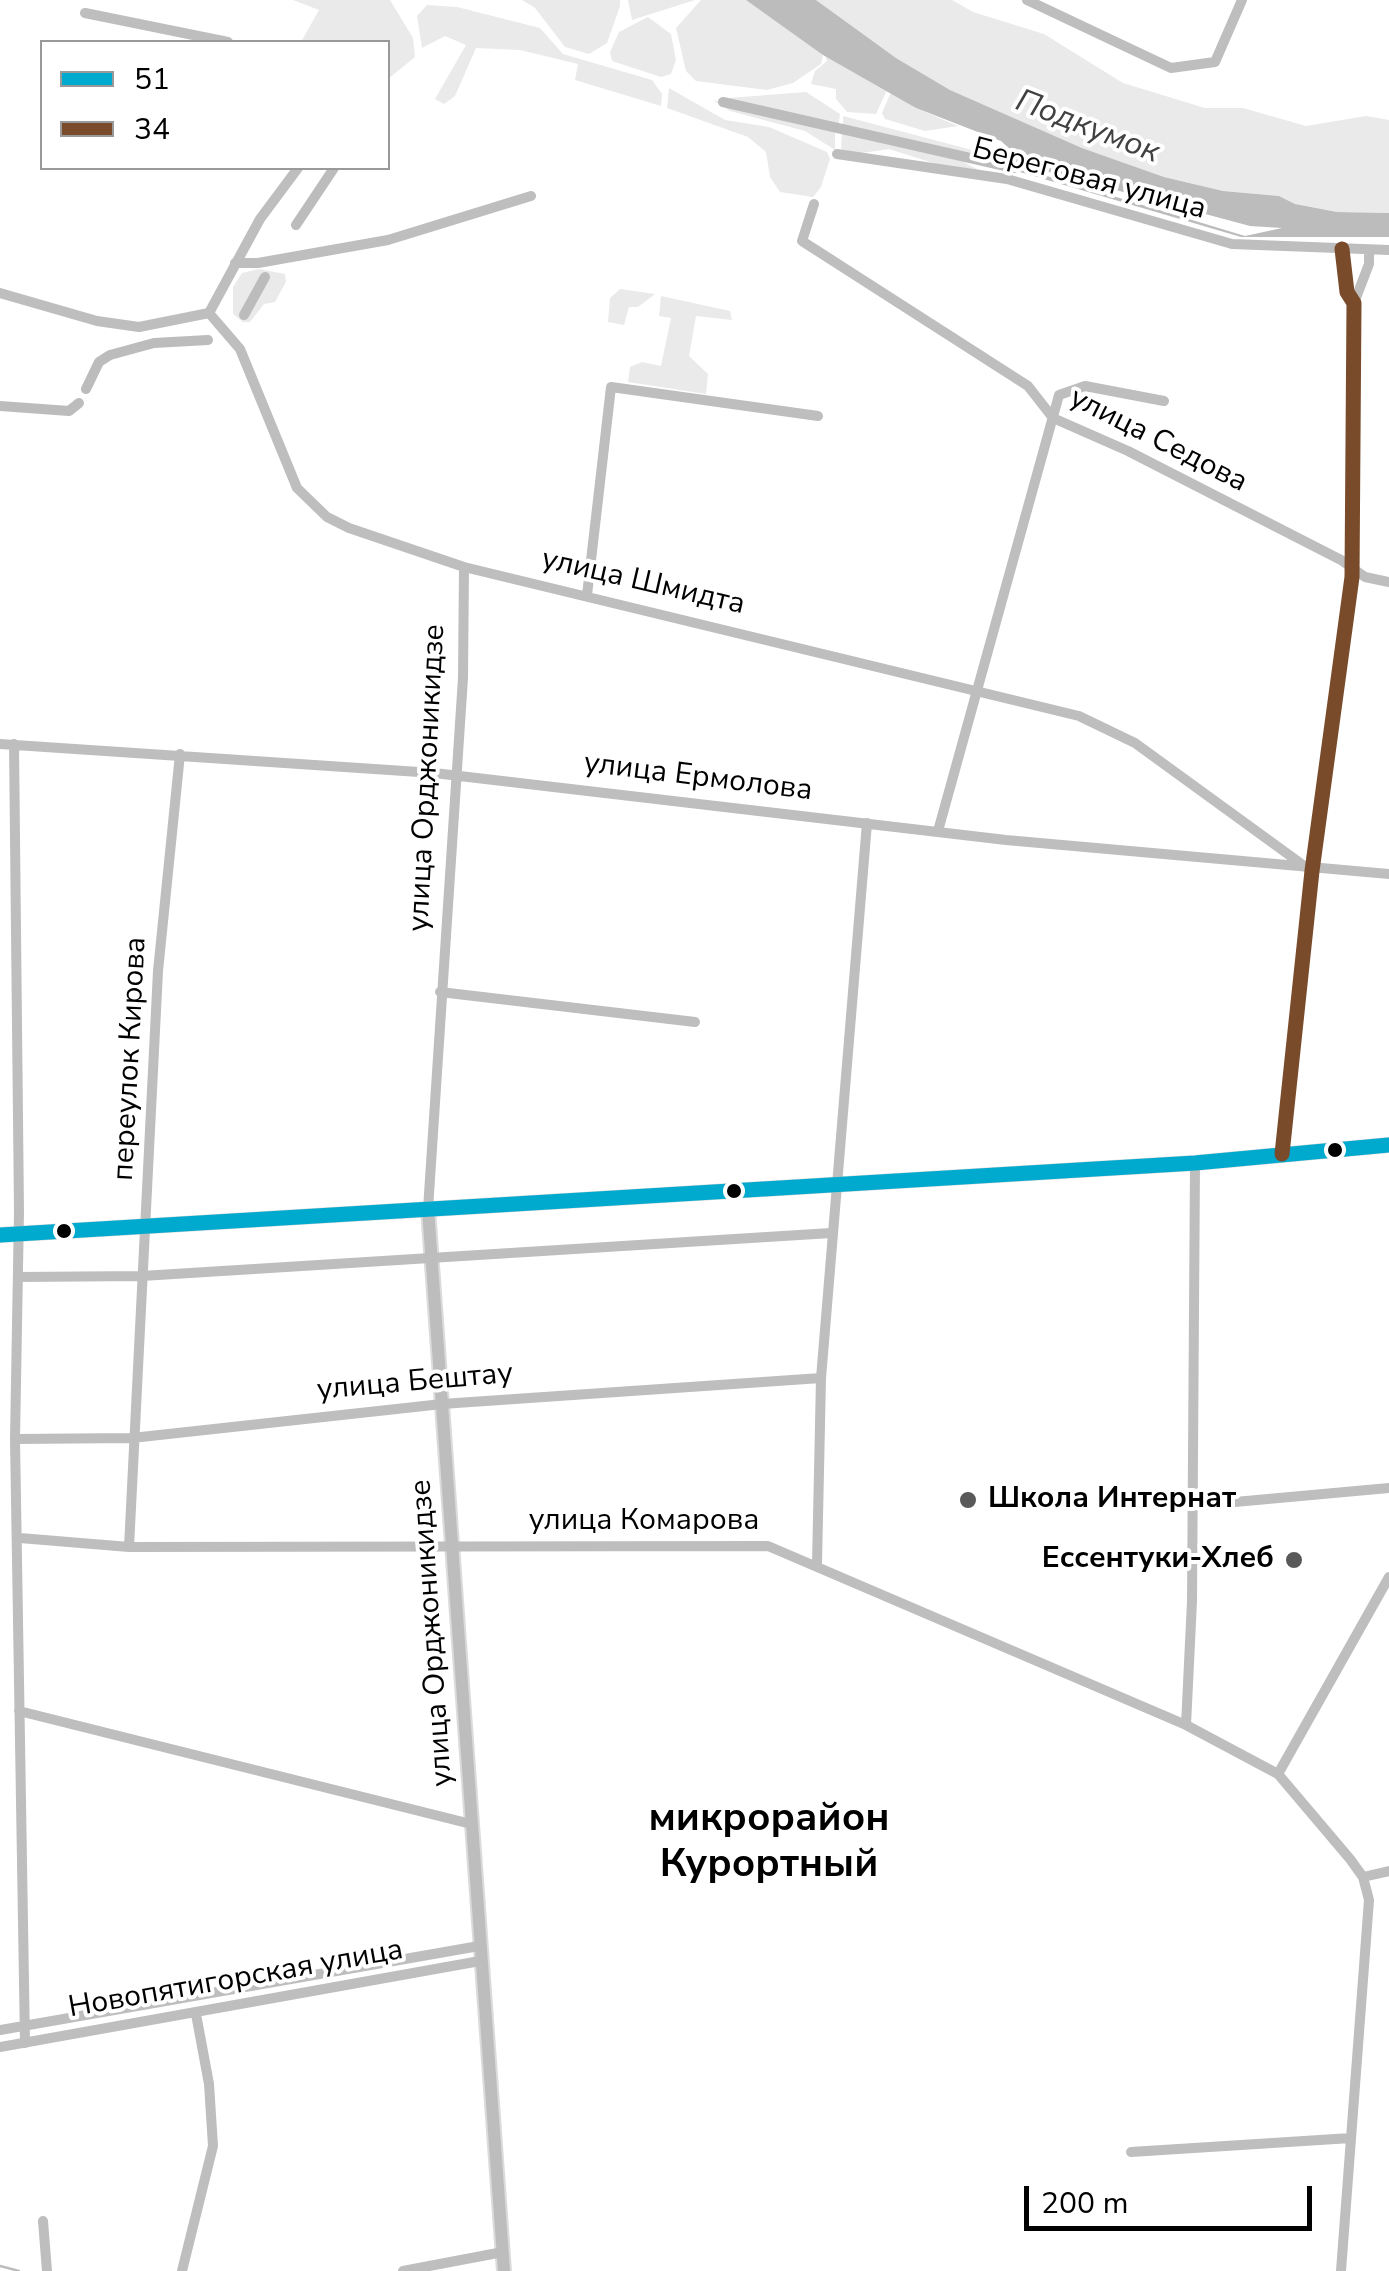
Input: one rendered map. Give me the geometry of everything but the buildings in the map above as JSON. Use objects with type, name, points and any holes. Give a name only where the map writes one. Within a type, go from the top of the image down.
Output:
[{"type":"main road","points":[[0,1235],[1195,1163],[1389,1145]]},
{"type":"main road","name":"улица Орджоникидзе","points":[[428,1209],[504,2271]]},
{"type":"street","points":[[1027,0],[1171,68],[1215,62],[1242,0]]},
{"type":"street","points":[[85,13],[218,40]]},
{"type":"street","name":"Береговая улица","points":[[837,154],[1007,179],[1232,244],[1389,250]]},
{"type":"street","points":[[0,293],[128,326],[164,324],[209,313],[234,263],[297,170]]},
{"type":"street","points":[[234,263],[258,264],[388,240],[532,196]]},
{"type":"street","name":"улица Седова","points":[[814,204],[802,241],[1028,386],[1054,418],[1128,451],[1352,567],[1365,578],[1389,582]]},
{"type":"street","points":[[1342,249],[1347,292],[1354,303]]},
{"type":"street","points":[[1282,1154],[1312,871],[1352,567],[1354,303],[1369,264],[1369,250]]},
{"type":"street","name":"улица Шмидта","points":[[209,313],[240,348],[282,459],[310,504],[349,528],[464,566],[1079,716],[1135,743],[1312,871]]},
{"type":"street","points":[[588,595],[611,386],[818,416]]},
{"type":"street","points":[[938,831],[1060,395],[1071,387],[1111,388],[1164,401]]},
{"type":"street","name":"улица Орджоникидзе","points":[[428,1209],[463,678],[464,566]]},
{"type":"street","name":"улица Ермолова","points":[[0,744],[455,775],[1312,871],[1389,874]]},
{"type":"street","points":[[14,744],[19,1235],[15,1439],[20,1538],[25,2042]]},
{"type":"street","name":"переулок Кирова","points":[[129,1547],[158,971],[180,754]]},
{"type":"street","points":[[817,1564],[821,1378],[867,823]]},
{"type":"street","points":[[440,992],[695,1022]]},
{"type":"street","points":[[1186,1725],[1195,1163]]},
{"type":"street","points":[[18,1277],[142,1276],[831,1233]]},
{"type":"street","name":"улица Бештау","points":[[15,1439],[132,1438],[442,1404],[821,1378]]},
{"type":"street","points":[[1191,1506],[1389,1488]]},
{"type":"street","name":"улица Комарова","points":[[20,1538],[129,1547],[768,1546],[1186,1725],[1278,1774]]},
{"type":"street","points":[[1341,2271],[1369,1900],[1363,1877],[1278,1774],[1389,1578]]},
{"type":"street","points":[[19,1712],[471,1824]]},
{"type":"street","points":[[1363,1877],[1389,1871]]},
{"type":"street","name":"Новопятигорская улица","points":[[0,2030],[479,1946]]},
{"type":"street","name":"Новопятигорская улица","points":[[0,2047],[480,1961]]},
{"type":"street","points":[[346,1967],[349,1987]]},
{"type":"street","points":[[182,2271],[213,2146],[196,2014]]},
{"type":"street","points":[[1131,2152],[1352,2138]]},
{"type":"street","points":[[43,2222],[47,2271]]},
{"type":"street","points":[[403,2271],[503,2252]]},
{"type":"shaded area","points":[[293,0],[390,0],[413,38],[415,57],[390,77],[390,40],[302,40],[319,10]]},
{"type":"shaded area","points":[[522,0],[620,0],[620,6],[607,43],[589,54],[565,47],[535,8]]},
{"type":"shaded area","points":[[628,0],[695,0],[632,20]]},
{"type":"shaded area","points":[[701,0],[746,0],[807,41],[823,55],[821,64],[793,83],[767,90],[696,81],[686,71],[676,28]]},
{"type":"shaded area","points":[[746,0],[816,0],[896,58],[950,90],[1082,148],[1164,177],[1223,191],[1279,196],[1295,204],[1337,212],[1389,213],[1389,237],[1241,237],[1003,167],[1004,163],[1245,236],[1282,228],[1250,226],[1015,163],[1011,150],[1001,141],[916,108],[823,55]]},
{"type":"shaded area","points":[[816,0],[952,0],[973,12],[1044,34],[1123,83],[1205,108],[1243,108],[1306,126],[1366,116],[1389,120],[1389,213],[1337,212],[1295,204],[1279,196],[1223,191],[1164,177],[1082,148],[950,90],[896,58]]},
{"type":"shaded area","points":[[427,5],[457,7],[540,28],[563,54],[652,80],[662,94],[661,106],[575,80],[578,64],[520,50],[476,48],[455,96],[444,104],[435,99],[466,45],[445,36],[422,48],[417,16]]},
{"type":"shaded area","points":[[648,17],[671,34],[676,60],[671,74],[661,77],[612,61],[610,52],[619,32]]},
{"type":"shaded area","points":[[825,55],[887,90],[876,114],[847,112],[836,99],[836,89],[811,84],[815,71],[827,61]]},
{"type":"shaded area","points":[[669,88],[725,120],[769,127],[827,152],[830,159],[821,187],[813,197],[780,192],[770,177],[766,152],[748,137],[667,108]]},
{"type":"shaded area","points":[[806,92],[840,114],[838,130],[716,99]]},
{"type":"shaded area","points":[[891,92],[958,126],[925,131],[885,119],[882,113]]},
{"type":"shaded area","points":[[713,100],[835,132],[835,150],[805,131],[730,111]]},
{"type":"shaded area","points":[[843,116],[972,150],[985,159],[843,127]]},
{"type":"shaded area","points":[[842,131],[960,160],[982,172],[952,169],[889,149],[855,154],[841,149]]},
{"type":"shaded area","points":[[259,269],[285,274],[286,282],[275,302],[264,304],[250,322],[243,322],[233,314],[233,287],[242,273]]},
{"type":"shaded area","points":[[620,289],[655,294],[638,307],[629,307],[624,325],[608,322],[610,298]]},
{"type":"shaded area","points":[[661,296],[730,311],[732,320],[696,316],[689,356],[708,374],[706,394],[628,382],[630,367],[642,362],[661,366],[671,318],[659,316]]},
{"type":"waterway","points":[[723,102],[1014,168]]},
{"type":"waterway","points":[[296,225],[333,170]]},
{"type":"waterway","points":[[244,315],[265,277]]},
{"type":"waterway","points":[[86,389],[99,362],[110,355],[154,343],[208,340]]},
{"type":"waterway","points":[[0,406],[69,411],[79,403]]},
{"type":"waterway","points":[[0,2266],[19,2271]]},
{"type":"transit line","name":"34","points":[[1282,1154],[1312,871],[1352,577],[1354,303],[1347,292],[1342,249]]},
{"type":"transit line","name":"51","points":[[0,1235],[1195,1163],[1389,1145]]},
{"type":"place","name":"Школа Интернат","points":[[968,1500]]},
{"type":"place","name":"Ессентуки-Хлеб","points":[[1294,1560]]},
{"type":"district","name":"микрорайон Курортный","points":[[769,1843]]},
{"type":"water label","name":"Подкумок","points":[[1087,128]]}]
